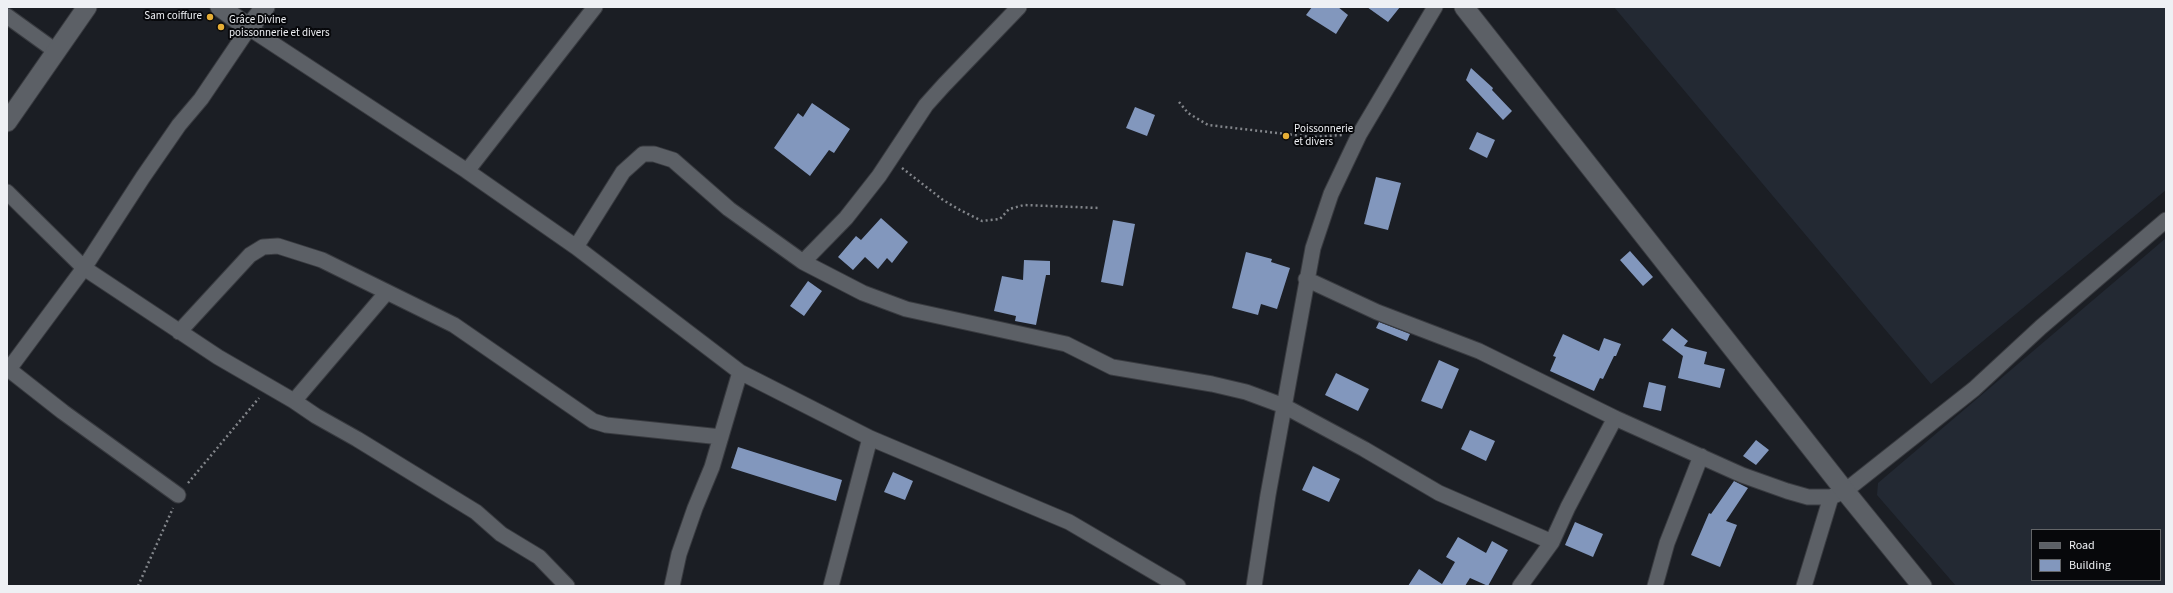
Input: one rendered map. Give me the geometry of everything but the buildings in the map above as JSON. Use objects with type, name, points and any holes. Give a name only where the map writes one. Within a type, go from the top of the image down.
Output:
[{"type":"street","points":[[7,122],[87,7]]},
{"type":"street","points":[[220,7],[249,28],[467,171],[576,247],[740,372],[870,438],[1069,522],[1178,586]]},
{"type":"street","points":[[178,495],[63,412],[8,368],[84,268],[143,177],[179,125],[201,99],[265,7]]},
{"type":"street","points":[[467,171],[595,7]]},
{"type":"street","points":[[803,262],[846,218],[890,160],[926,105],[1019,7]]},
{"type":"street","points":[[1254,586],[1306,279],[1313,248],[1332,194],[1359,135],[1435,7]]},
{"type":"street","points":[[1464,7],[1838,494],[1922,586]]},
{"type":"street","points":[[7,16],[57,52]]},
{"type":"street","points":[[576,247],[623,172],[644,154],[654,154],[673,160],[729,208],[803,262],[863,293],[906,309],[1066,344],[1112,366],[1212,384],[1246,392],[1284,406],[1364,449],[1439,493],[1552,542]]},
{"type":"street","points":[[7,192],[84,268],[179,332],[269,387],[294,400],[316,416],[357,439],[476,512],[502,534],[539,557],[567,586]]},
{"type":"street","points":[[1306,279],[1377,312],[1479,351],[1615,418],[1742,475],[1787,492],[1808,497],[1838,494],[1974,389],[2041,327],[2166,220]]},
{"type":"street","points":[[179,332],[250,255],[263,247],[278,246],[322,260],[454,325],[593,421],[606,425],[721,437]]},
{"type":"street","points":[[294,400],[387,292]]},
{"type":"street","points":[[672,586],[679,554],[694,508],[712,467],[740,372]]},
{"type":"street","points":[[1520,586],[1552,542],[1568,507],[1615,418]]},
{"type":"street","points":[[831,586],[870,438]]},
{"type":"street","points":[[1656,586],[1667,543],[1701,456]]},
{"type":"street","points":[[1804,586],[1838,494]]},
{"type":"street","points":[[662,586],[679,554]]},
{"type":"path","points":[[1179,102],[1188,113],[1208,125],[1312,137],[1359,135]]},
{"type":"path","points":[[890,160],[904,169],[943,200],[982,221],[1000,219],[1009,209],[1024,205],[1100,208]]},
{"type":"path","points":[[138,586],[178,495],[269,387]]},
{"type":"shaded area","points":[[1614,7],[2166,7],[2166,190],[1931,384]]},
{"type":"shaded area","points":[[2166,238],[2166,586],[1956,586],[1877,495],[1878,483]]},
{"type":"place","name":"Sam coiffure","points":[[210,17]]},
{"type":"place","name":"Grâce Divine poissonnerie et divers","points":[[221,27]]},
{"type":"place","name":"Poissonnerie et divers","points":[[1286,136]]}]
